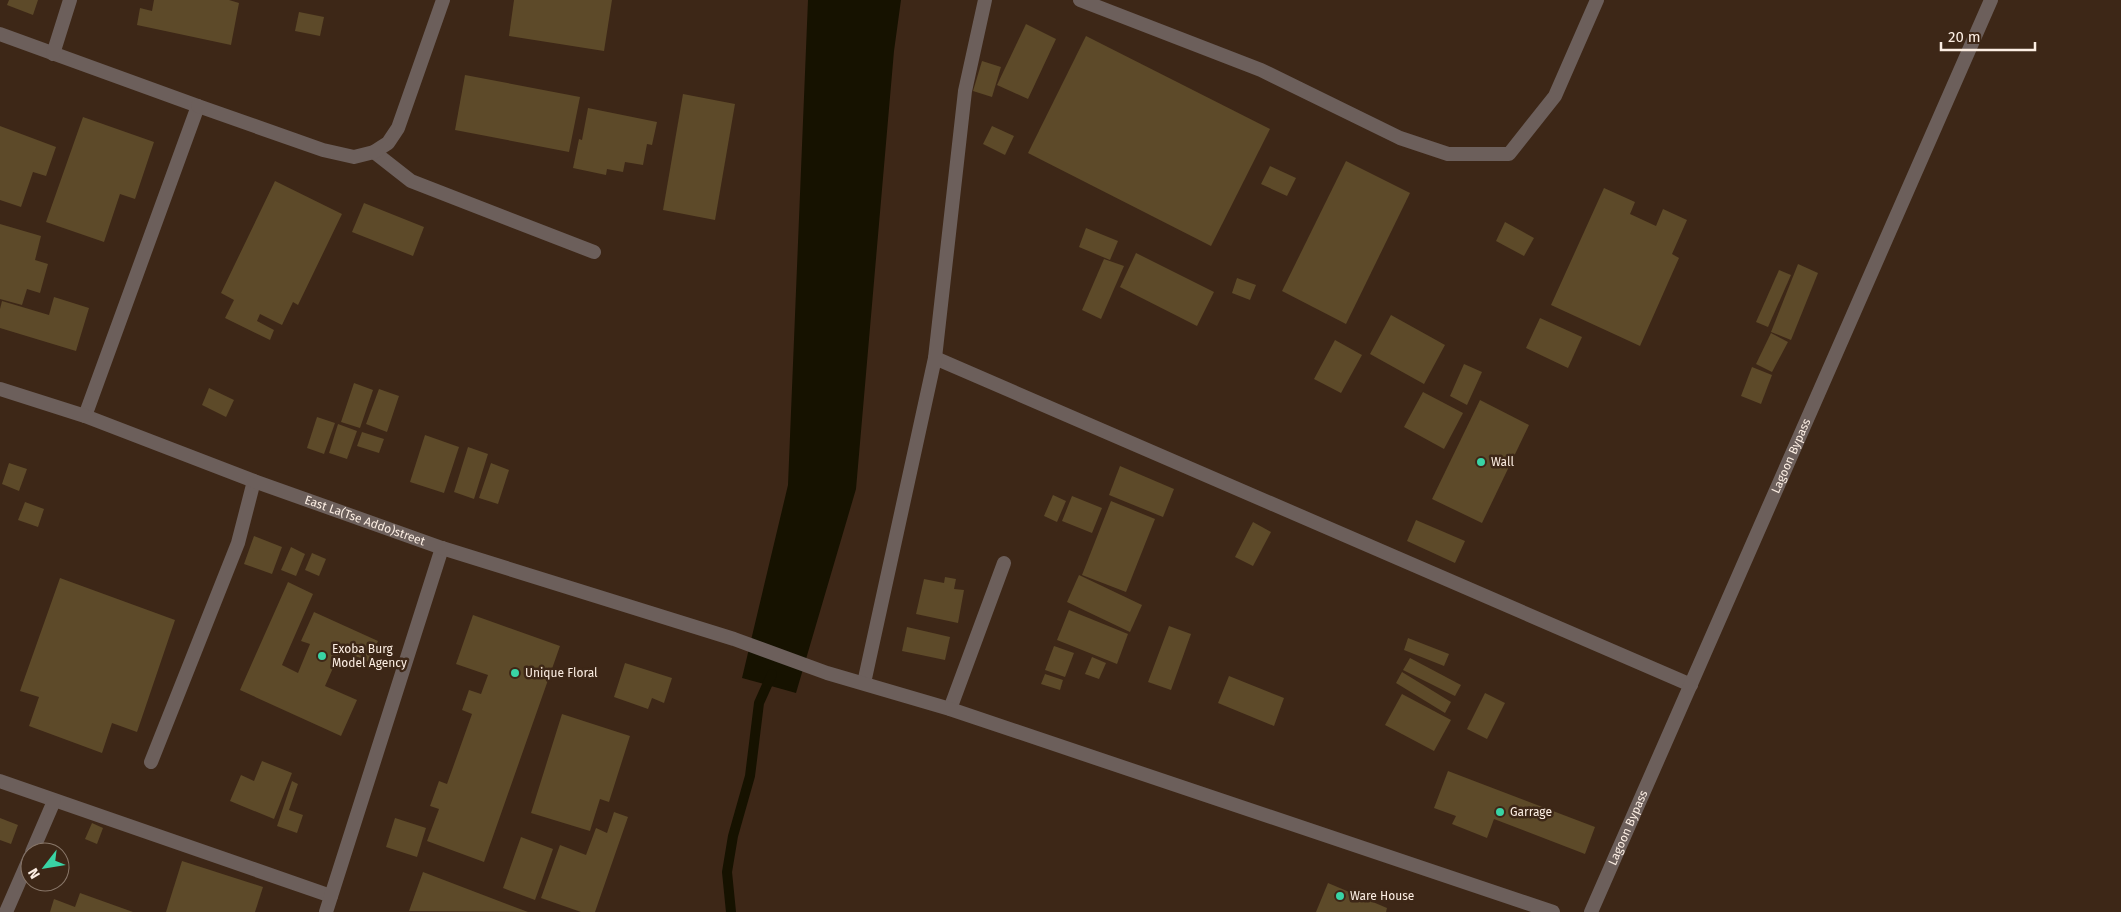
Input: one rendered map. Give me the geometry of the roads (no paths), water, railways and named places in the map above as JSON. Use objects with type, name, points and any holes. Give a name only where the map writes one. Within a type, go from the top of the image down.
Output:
[{"type":"street","points":[[53,54],[70,0]]},
{"type":"street","points":[[0,34],[323,150],[354,158],[374,152],[388,143],[398,128],[443,0]]},
{"type":"street","points":[[864,683],[935,358],[965,91],[986,0]]},
{"type":"street","points":[[1080,0],[1261,70],[1400,138],[1448,154],[1509,154],[1555,96],[1597,0]]},
{"type":"street","name":"Lagoon Bypass","points":[[1591,912],[1991,0]]},
{"type":"street","points":[[85,416],[198,106]]},
{"type":"street","points":[[374,152],[411,181],[594,252]]},
{"type":"street","points":[[935,358],[1691,685]]},
{"type":"street","name":"East La(Tse Addo)street","points":[[0,389],[85,416],[254,481],[442,548],[734,640],[827,673],[950,708],[1553,912]]},
{"type":"street","points":[[151,762],[238,544],[254,481]]},
{"type":"street","points":[[326,912],[442,548]]},
{"type":"street","points":[[950,708],[1004,563]]},
{"type":"street","points":[[0,782],[331,896]]},
{"type":"street","points":[[36,842],[54,801]]},
{"type":"street","points":[[6,912],[20,879]]},
{"type":"waterway","points":[[731,912],[727,872],[733,836],[750,776],[759,703],[772,674]]},
{"type":"place","name":"Wall","points":[[1481,462]]},
{"type":"place","name":"Exoba Burg Model Agency","points":[[322,656]]},
{"type":"place","name":"Unique Floral","points":[[515,673]]},
{"type":"place","name":"Garrage","points":[[1500,812]]},
{"type":"place","name":"Ware House","points":[[1340,896]]}]
